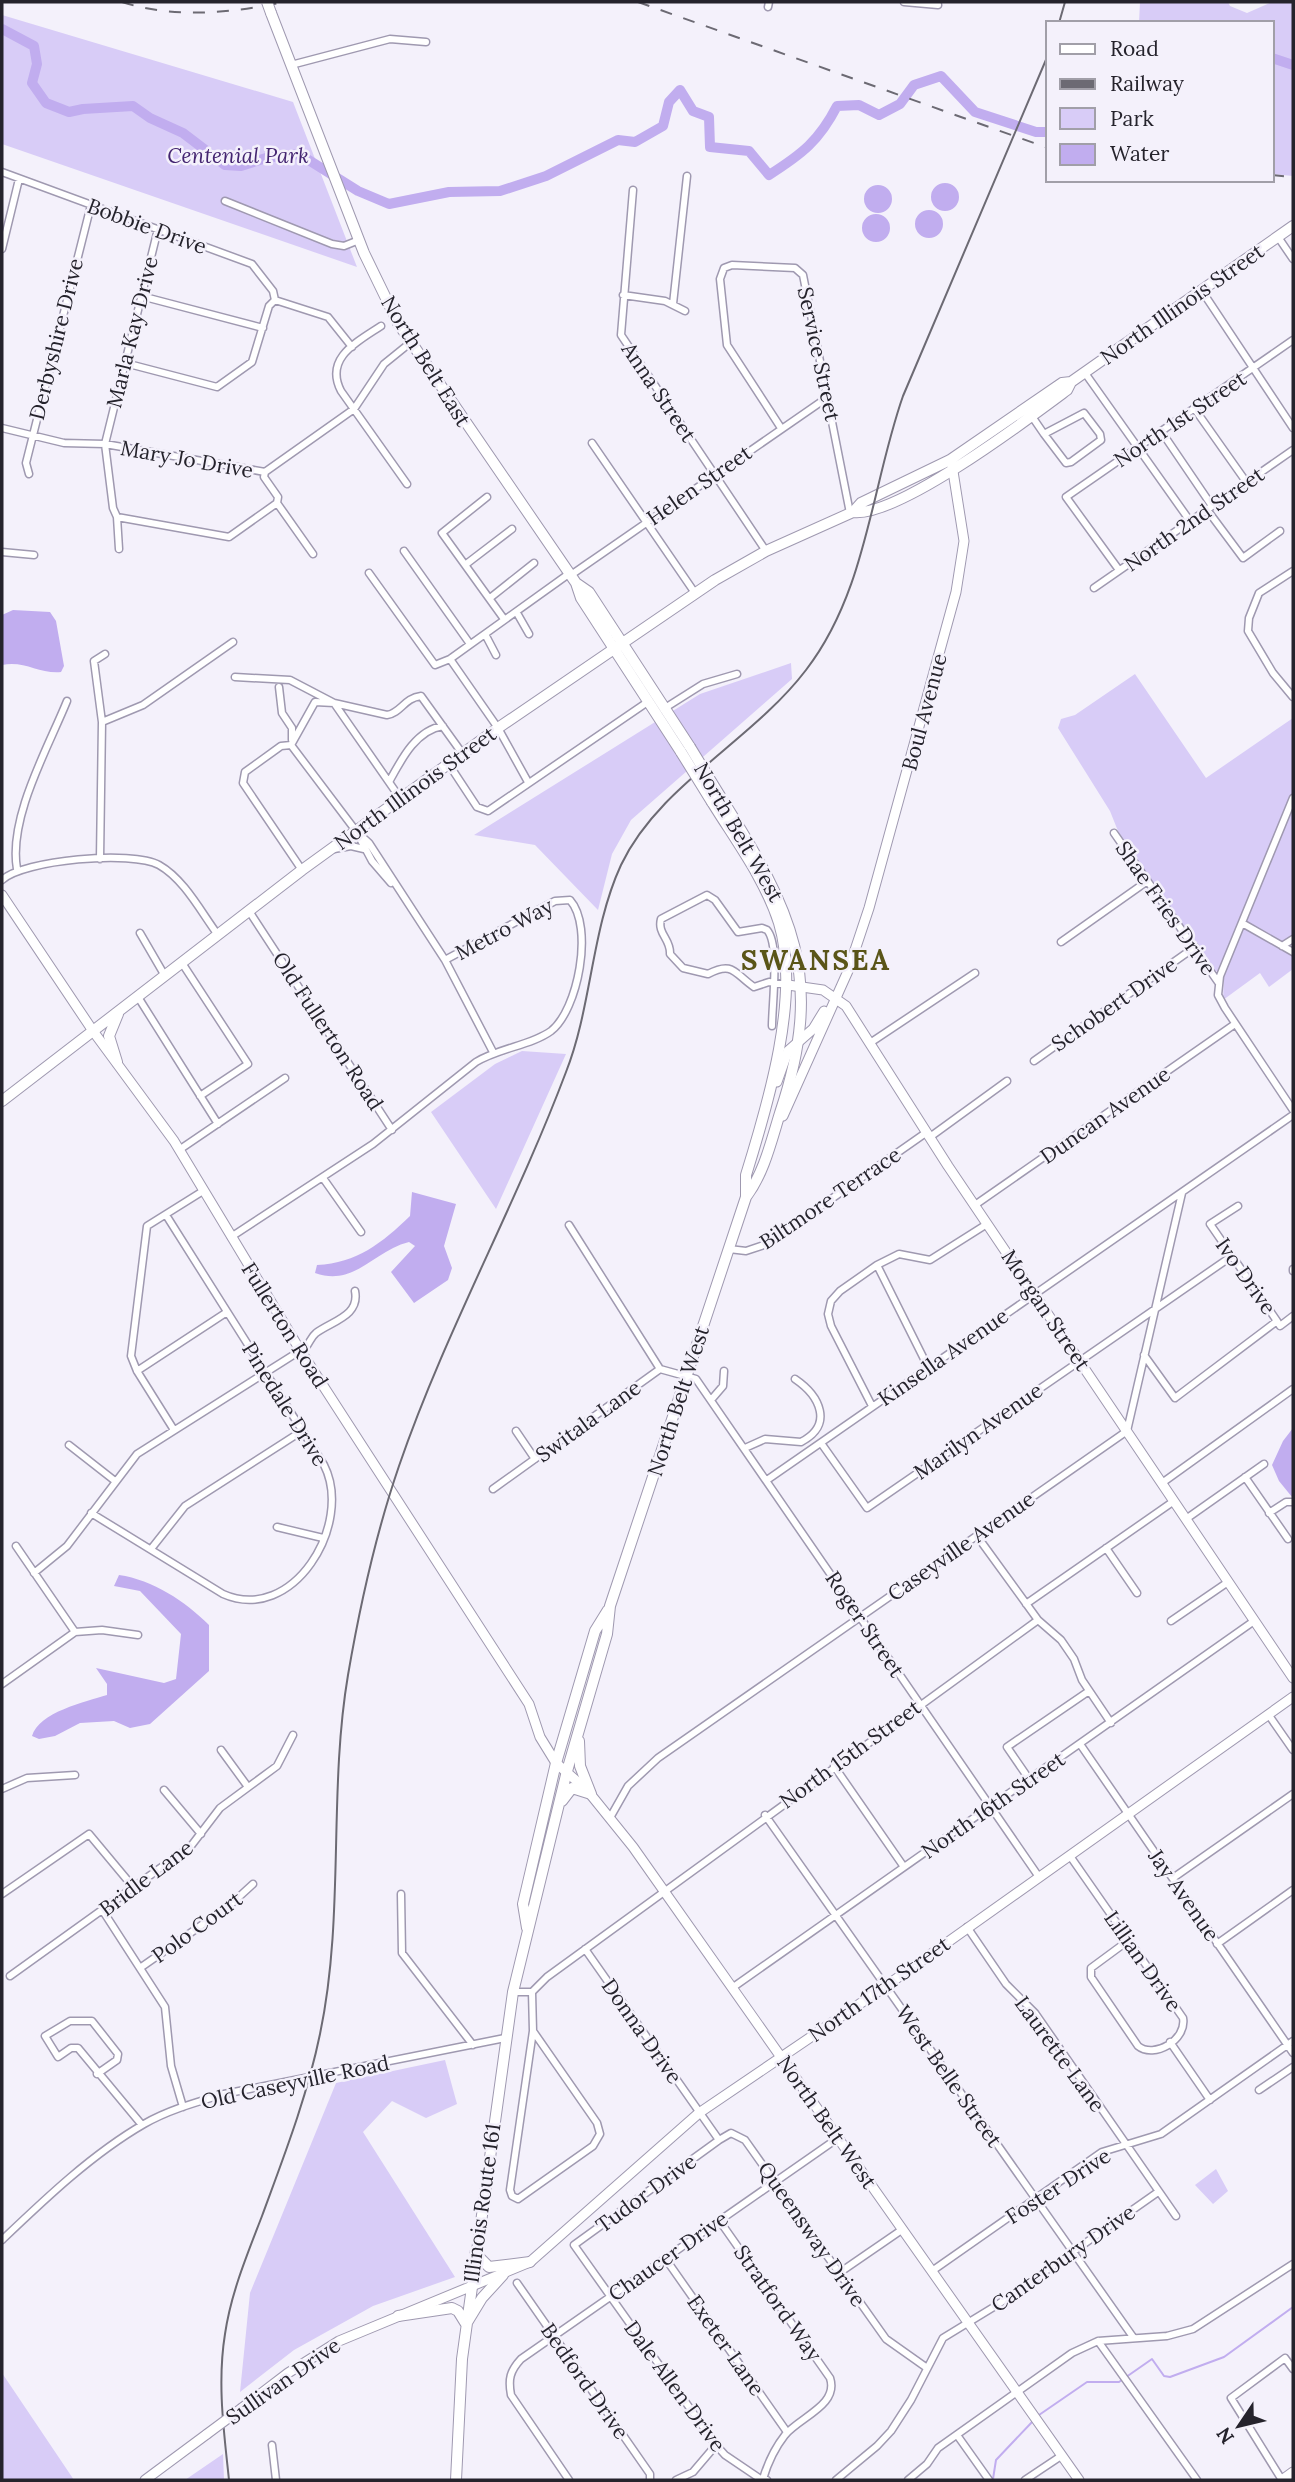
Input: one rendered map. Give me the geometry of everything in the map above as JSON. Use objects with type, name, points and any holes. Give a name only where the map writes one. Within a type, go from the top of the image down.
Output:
[{"type":"main road","name":"North Belt East","points":[[267,2],[359,240],[376,280],[410,343],[572,577],[581,598],[619,646]]},
{"type":"main road","name":"North Illinois Street","points":[[2,1101],[329,850],[462,753],[695,593],[766,551],[851,513],[865,512],[889,502],[952,465],[1029,412],[1067,390],[1071,382],[1293,226]]},
{"type":"main road","name":"North Belt West","points":[[567,1771],[607,1634],[610,1606],[746,1197],[758,1180],[799,1041],[800,986],[792,934],[779,895],[762,863],[649,701],[619,646]]},
{"type":"main road","name":"North Belt West","points":[[619,646],[665,708],[685,750]]},
{"type":"main road","name":"North Belt West","points":[[716,799],[769,899],[783,939],[788,985],[784,1019],[746,1175],[746,1197]]},
{"type":"main road","points":[[117,1062],[109,1036],[121,1009]]},
{"type":"main road","name":"North Belt West","points":[[556,1763],[595,1631],[610,1606]]},
{"type":"main road","points":[[579,1728],[580,1766],[591,1794]]},
{"type":"main road","name":"Illinois Route 161","points":[[527,1929],[523,1904],[556,1763]]},
{"type":"main road","name":"Illinois Route 161","points":[[456,2480],[470,2287],[505,2038],[527,1929],[567,1771]]},
{"type":"main road","points":[[557,1811],[568,1791],[576,1789],[591,1794]]},
{"type":"main road","points":[[475,2253],[489,2267],[530,2262]]},
{"type":"main road","points":[[398,2316],[452,2308],[458,2311],[466,2324],[482,2298],[503,2275]]},
{"type":"street","points":[[904,2],[938,5]]},
{"type":"street","points":[[291,65],[390,39],[426,42]]},
{"type":"street","name":"Bobbie Drive","points":[[2,172],[251,264],[273,291],[275,300]]},
{"type":"street","points":[[673,304],[687,176]]},
{"type":"street","points":[[2,249],[19,179]]},
{"type":"street","name":"Anna Street","points":[[633,190],[621,335],[766,551]]},
{"type":"street","points":[[225,201],[332,244],[344,246],[359,240]]},
{"type":"street","name":"Derbyshire Drive","points":[[29,474],[26,463],[91,205]]},
{"type":"street","name":"Marla Kay Drive","points":[[119,549],[117,517],[113,508],[105,444],[158,229]]},
{"type":"street","points":[[1279,237],[1293,259]]},
{"type":"street","name":"Service Street","points":[[781,428],[727,345],[720,279],[724,268],[732,265],[795,268],[803,275],[851,513]]},
{"type":"street","points":[[1202,291],[1293,428]]},
{"type":"street","points":[[623,295],[673,304],[685,311]]},
{"type":"street","points":[[141,296],[263,328]]},
{"type":"street","points":[[125,363],[216,387],[252,362],[269,306],[275,300],[328,317],[352,347]]},
{"type":"street","points":[[382,326],[352,347],[336,363],[335,377],[341,391],[407,484]]},
{"type":"street","name":"North 1st Street","points":[[1119,570],[1066,496],[1293,340]]},
{"type":"street","points":[[354,409],[384,363],[410,343]]},
{"type":"street","points":[[1085,373],[1190,521]]},
{"type":"street","name":"Helen Street","points":[[450,659],[504,619],[572,577],[646,522],[828,397]]},
{"type":"street","points":[[1194,408],[1247,483]]},
{"type":"street","name":"Mary Jo Drive","points":[[2,428],[64,443],[105,444],[265,472],[354,409]]},
{"type":"street","points":[[1029,412],[1044,434],[1066,463],[1072,462],[1101,440],[1100,434],[1084,413],[1044,434]]},
{"type":"street","points":[[1161,431],[1242,558],[1280,531]]},
{"type":"street","points":[[592,443],[695,593]]},
{"type":"street","name":"North 2nd Street","points":[[1094,588],[1293,450]]},
{"type":"street","name":"Boul Avenue","points":[[774,1132],[829,1013],[877,883],[960,577],[963,527],[952,465]]},
{"type":"street","points":[[265,472],[264,477],[278,497],[277,503],[313,554]]},
{"type":"street","points":[[487,497],[442,533],[504,619]]},
{"type":"street","points":[[117,517],[229,537],[277,503]]},
{"type":"street","points":[[465,565],[512,529]]},
{"type":"street","points":[[404,551],[470,643]]},
{"type":"street","points":[[2,552],[34,555]]},
{"type":"street","points":[[490,598],[534,563]]},
{"type":"street","points":[[369,572],[435,665],[450,659],[498,728],[528,782]]},
{"type":"street","points":[[1293,572],[1259,593],[1248,618],[1248,631],[1273,673],[1293,697]]},
{"type":"street","points":[[517,613],[529,634]]},
{"type":"street","points":[[485,634],[496,655]]},
{"type":"street","points":[[102,722],[143,705],[233,642]]},
{"type":"street","points":[[100,859],[102,722],[94,661],[105,654]]},
{"type":"street","points":[[665,708],[703,684],[737,674]]},
{"type":"street","points":[[235,677],[290,680],[334,703],[401,798]]},
{"type":"street","points":[[279,687],[282,713],[292,728],[291,745],[356,831]]},
{"type":"street","points":[[291,745],[316,702],[334,703],[387,715],[393,714],[410,697],[421,695],[462,753]]},
{"type":"street","points":[[17,869],[14,852],[26,801],[67,701]]},
{"type":"street","points":[[448,764],[482,811],[488,811],[649,701]]},
{"type":"street","points":[[388,782],[407,749],[427,732],[443,726]]},
{"type":"street","points":[[291,745],[281,746],[245,772],[243,783],[302,870]]},
{"type":"street","points":[[1293,798],[1218,982],[1218,995],[1293,1113]]},
{"type":"street","name":"Metro Way","points":[[356,831],[364,849],[396,888]]},
{"type":"street","name":"Metro Way","points":[[356,831],[376,853],[396,888],[445,960],[493,1052]]},
{"type":"street","name":"Shae Fries Drive","points":[[1114,834],[1218,982]]},
{"type":"street","points":[[329,850],[351,846],[364,849]]},
{"type":"street","points":[[2,880],[17,869],[100,859],[135,858],[158,865],[181,885],[218,935]]},
{"type":"street","points":[[1061,942],[1146,882]]},
{"type":"street","name":"Fullerton Road","points":[[2,895],[93,1031],[179,1150],[300,1350],[529,1704],[540,1737],[556,1763]]},
{"type":"street","points":[[772,1026],[773,985],[772,935],[762,928],[738,932],[712,896],[699,898],[661,919],[659,929],[670,947],[670,954],[682,968],[708,974],[719,967],[727,967],[754,987],[769,982],[773,985],[800,986],[834,996]]},
{"type":"street","name":"Metro Way","points":[[392,1130],[493,1052],[555,1027],[570,1005],[583,943],[581,923],[573,903],[566,899],[555,901],[445,960]]},
{"type":"street","name":"Old Fullerton Road","points":[[231,1237],[392,1130],[249,911]]},
{"type":"street","points":[[1242,923],[1293,952]]},
{"type":"street","points":[[140,933],[165,976]]},
{"type":"street","points":[[1282,946],[1293,939]]},
{"type":"street","name":"Schobert Drive","points":[[1034,1061],[1195,947]]},
{"type":"street","points":[[182,963],[248,1064],[200,1096]]},
{"type":"street","points":[[870,1043],[975,973]]},
{"type":"street","name":"Boul Avenue","points":[[757,1138],[764,1129],[783,1058],[817,1023],[834,996]]},
{"type":"street","name":"Morgan Street","points":[[834,996],[851,1013],[987,1224],[1293,1678]]},
{"type":"street","points":[[138,997],[218,1124]]},
{"type":"street","points":[[829,1013],[851,1013]]},
{"type":"street","name":"Duncan Avenue","points":[[975,1205],[1235,1024]]},
{"type":"street","points":[[179,1150],[285,1078]]},
{"type":"street","name":"Biltmore Terrace","points":[[729,1249],[746,1251],[767,1244],[1007,1081]]},
{"type":"street","name":"Kinsella Avenue","points":[[767,1480],[1293,1113]]},
{"type":"street","points":[[323,1178],[361,1232]]},
{"type":"street","points":[[174,1430],[137,1371],[131,1349],[148,1226],[203,1191]]},
{"type":"street","points":[[1127,1431],[1182,1193]]},
{"type":"street","name":"Ivo Drive","points":[[1237,1206],[1210,1224],[1277,1321]]},
{"type":"street","name":"Pinedale Drive","points":[[92,1513],[236,1600],[259,1601],[281,1591],[306,1571],[319,1552],[323,1538],[333,1488],[324,1465],[166,1215]]},
{"type":"street","points":[[872,1406],[828,1314],[831,1301],[840,1291],[877,1265],[899,1254],[930,1260],[987,1224]]},
{"type":"street","points":[[569,1225],[660,1369]]},
{"type":"street","name":"Marilyn Avenue","points":[[821,1443],[867,1508],[1232,1256]]},
{"type":"street","points":[[877,1265],[928,1367]]},
{"type":"street","points":[[34,1573],[61,1553],[137,1454],[300,1350],[315,1334],[354,1307],[357,1300],[355,1291]]},
{"type":"street","points":[[137,1371],[227,1312]]},
{"type":"street","points":[[1144,1355],[1175,1398],[1277,1321],[1280,1326],[1293,1316]]},
{"type":"street","name":"Switala Lane","points":[[493,1489],[660,1369],[687,1375]]},
{"type":"street","points":[[711,1400],[723,1386],[724,1371]]},
{"type":"street","name":"Roger Street","points":[[687,1375],[702,1384],[989,1808],[1039,1877]]},
{"type":"street","points":[[745,1448],[765,1439],[802,1442],[821,1425],[821,1410],[816,1399],[809,1388],[795,1379]]},
{"type":"street","points":[[1162,1483],[1293,1390]]},
{"type":"street","points":[[150,1549],[185,1506],[302,1431]]},
{"type":"street","points":[[516,1431],[535,1459]]},
{"type":"street","name":"Caseyville Avenue","points":[[611,1816],[620,1796],[638,1774],[1127,1431]]},
{"type":"street","points":[[69,1445],[115,1481]]},
{"type":"street","points":[[1186,1519],[1264,1464]]},
{"type":"street","points":[[1245,1477],[1288,1539]]},
{"type":"street","points":[[1026,1604],[1174,1501]]},
{"type":"street","points":[[1269,1513],[1286,1502],[1293,1502]]},
{"type":"street","points":[[276,1527],[323,1538]]},
{"type":"street","points":[[977,1536],[1038,1620],[1061,1640],[1089,1691],[1111,1723]]},
{"type":"street","points":[[16,1546],[75,1632]]},
{"type":"street","points":[[1106,1548],[1137,1593]]},
{"type":"street","points":[[1171,1621],[1228,1582]]},
{"type":"street","name":"North 15th Street","points":[[663,1890],[1038,1620]]},
{"type":"street","name":"North 16th Street","points":[[732,1988],[1254,1621]]},
{"type":"street","points":[[2,1684],[75,1632],[102,1630],[138,1635]]},
{"type":"street","points":[[1029,1779],[1007,1747],[1089,1691]]},
{"type":"street","name":"North 17th Street","points":[[470,2287],[530,2262],[699,2113],[886,1986],[1293,1697]]},
{"type":"street","points":[[1268,1714],[1293,1751]]},
{"type":"street","name":"Bridle Lane","points":[[10,1976],[181,1854],[201,1834],[220,1808],[283,1759],[293,1735]]},
{"type":"street","name":"Jay Avenue","points":[[1080,1744],[1217,1944],[1290,2043],[1293,2053]]},
{"type":"street","points":[[220,1750],[248,1787]]},
{"type":"street","name":"North Belt West","points":[[556,1763],[611,1816],[1079,2480]]},
{"type":"street","points":[[834,1766],[904,1867]]},
{"type":"street","points":[[2,1789],[27,1778],[75,1775]]},
{"type":"street","points":[[164,1790],[201,1834]]},
{"type":"street","points":[[1173,1878],[1293,1794]]},
{"type":"street","name":"West Belle Street","points":[[765,1815],[1133,2337]]},
{"type":"street","points":[[2,1894],[89,1833],[134,1888]]},
{"type":"street","name":"Lillian Drive","points":[[1070,1856],[1183,2018],[1185,2027],[1181,2035],[1170,2042],[1210,2100]]},
{"type":"street","name":"Polo Court","points":[[140,1968],[229,1906],[253,1884]]},
{"type":"street","points":[[513,1992],[533,1992],[663,1890]]},
{"type":"street","points":[[1217,1944],[1293,1890]]},
{"type":"street","points":[[401,1894],[402,1953],[473,2045]]},
{"type":"street","points":[[103,1910],[165,2007],[170,2066],[183,2107]]},
{"type":"street","name":"Laurette Lane","points":[[967,1927],[1006,1984],[1035,2013],[1176,2216]]},
{"type":"street","points":[[1129,1940],[1097,1961],[1091,1968],[1091,1977],[1138,2046],[1146,2052],[1155,2052],[1170,2042]]},
{"type":"street","name":"Donna Drive","points":[[585,1949],[699,2113]]},
{"type":"street","points":[[533,1992],[533,2031],[510,2190],[512,2196],[518,2199],[597,2142],[600,2134],[597,2123],[533,2031]]},
{"type":"street","points":[[97,2074],[117,2060],[118,2053],[92,2021],[78,2020],[63,2024],[45,2036],[58,2057],[74,2047],[78,2048],[97,2074],[142,2125]]},
{"type":"street","name":"Old Caseyville Road","points":[[2,2239],[93,2161],[142,2125],[183,2107],[224,2094],[505,2038]]},
{"type":"street","name":"Foster Drive","points":[[932,2271],[1102,2152],[1161,2134],[1290,2043]]},
{"type":"street","points":[[1259,2090],[1293,2067]]},
{"type":"street","points":[[699,2113],[719,2140]]},
{"type":"street","name":"Queensway Drive","points":[[719,2140],[731,2133],[739,2134],[886,2339],[927,2368]]},
{"type":"street","name":"Chaucer Drive","points":[[569,2480],[511,2395],[509,2382],[512,2369],[521,2359],[838,2137]]},
{"type":"street","name":"Tudor Drive","points":[[574,2245],[719,2140]]},
{"type":"street","name":"Canterbury Drive","points":[[836,2480],[891,2431],[943,2338],[997,2305],[1158,2192]]},
{"type":"street","name":"Stratford Way","points":[[719,2220],[830,2378],[833,2387],[830,2397],[787,2432]]},
{"type":"street","points":[[839,2273],[903,2229]]},
{"type":"street","name":"Dale Allen Drive","points":[[574,2245],[716,2445],[747,2472],[764,2480]]},
{"type":"street","name":"Exeter Lane","points":[[665,2258],[787,2432]]},
{"type":"street","points":[[908,2480],[927,2464],[938,2448],[1072,2353],[1098,2341],[1167,2336],[1193,2329],[1293,2264]]},
{"type":"street","name":"Bedford Drive","points":[[517,2283],[650,2474],[650,2480]]},
{"type":"street","name":"Sullivan Drive","points":[[145,2480],[323,2349],[470,2287]]},
{"type":"street","points":[[1098,2341],[1197,2480]]},
{"type":"street","points":[[1293,2369],[1285,2358],[1231,2398],[1282,2480],[1293,2472]]},
{"type":"street","points":[[764,2480],[769,2457],[787,2432]]},
{"type":"street","points":[[957,2435],[989,2480]]},
{"type":"street","points":[[272,2445],[276,2480]]},
{"type":"street","points":[[676,2480],[692,2472],[716,2445]]},
{"type":"street","points":[[1026,2480],[1061,2456]]},
{"type":"green space","points":[[1140,2],[1228,2],[1230,6],[1247,13],[1272,2],[1293,2],[1293,176],[1274,174],[1274,21],[1139,21]]},
{"type":"green space","name":"Centenial Park","points":[[2,15],[293,102],[357,267],[2,144]]},
{"type":"green space","points":[[791,663],[792,679],[631,820],[612,854],[598,910],[535,845],[474,835],[700,694]]},
{"type":"green space","points":[[1135,674],[1206,778],[1293,718],[1293,935],[1282,943],[1293,954],[1293,969],[1269,987],[1260,973],[1223,1000],[1224,975],[1214,970],[1120,836],[1110,811],[1058,728],[1061,719],[1075,715]]},
{"type":"green space","points":[[522,1051],[566,1054],[496,1209],[431,1112],[495,1064]]},
{"type":"green space","points":[[445,2060],[457,2104],[426,2118],[392,2101],[363,2132],[455,2277],[373,2306],[294,2350],[240,2392],[250,2293],[336,2083]]},
{"type":"green space","points":[[1216,2169],[1228,2191],[1213,2204],[1195,2185]]},
{"type":"green space","points":[[2,2373],[74,2480],[2,2480]]},
{"type":"green space","points":[[223,2454],[224,2480],[185,2480]]},
{"type":"water","points":[[945,183],[955,187],[959,197],[955,207],[945,211],[935,207],[931,197],[935,187]]},
{"type":"water","points":[[878,185],[888,189],[892,199],[888,209],[878,213],[868,209],[864,199],[868,189]]},
{"type":"water","points":[[929,210],[939,214],[943,224],[939,234],[929,238],[919,234],[915,224],[919,214]]},
{"type":"water","points":[[876,214],[886,218],[890,228],[886,238],[876,242],[866,238],[862,228],[866,218]]},
{"type":"water","points":[[13,610],[50,612],[56,621],[64,666],[61,672],[17,664],[2,665],[2,615]]},
{"type":"water","points":[[412,1192],[456,1204],[444,1246],[452,1268],[448,1280],[414,1303],[391,1272],[415,1246],[409,1242],[396,1246],[353,1272],[329,1276],[315,1273],[317,1265],[357,1256],[389,1235],[410,1216]]},
{"type":"water","points":[[1293,1428],[1292,1497],[1279,1481],[1272,1465],[1283,1441]]},
{"type":"water","points":[[119,1575],[168,1593],[209,1625],[209,1671],[150,1724],[130,1728],[114,1721],[80,1723],[55,1736],[39,1739],[32,1736],[36,1728],[53,1714],[107,1695],[107,1684],[96,1668],[164,1683],[176,1679],[181,1634],[140,1591],[114,1586]]},
{"type":"waterway","points":[[2,29],[34,46],[37,64],[32,83],[46,103],[69,112],[133,106],[150,118],[183,133],[225,165],[241,166],[266,158],[299,154],[358,191],[389,204],[449,192],[500,191],[546,176],[618,140],[635,142],[663,126],[669,102],[680,90],[693,111],[709,117],[710,147],[749,151],[769,175],[809,146],[837,106],[859,105],[879,115],[900,104],[914,85],[941,76],[975,112],[1036,132],[1046,132]]},
{"type":"waterway","points":[[1274,59],[1293,65]]},
{"type":"waterway","points":[[1039,2415],[1087,2382],[1119,2382],[1152,2359],[1164,2376],[1170,2377],[1224,2357],[1293,2307]]},
{"type":"waterway","points":[[993,2479],[996,2460],[1033,2421]]},
{"type":"tram line","points":[[1060,21],[1065,2]]},
{"type":"tram line","points":[[229,2480],[221,2389],[225,2334],[235,2289],[294,2126],[309,2081],[320,2034],[332,1944],[339,1764],[348,1675],[369,1569],[399,1466],[437,1367],[566,1072],[575,1047],[603,915],[621,865],[658,811],[784,695],[806,670],[826,639],[855,573],[903,396],[1046,60]]},
{"type":"railway","points":[[122,2],[162,11],[182,12],[244,9],[284,2]]},
{"type":"railway","points":[[638,2],[1046,147]]},
{"type":"railway","points":[[1274,175],[1293,177]]},
{"type":"district","name":"SWANSEA","points":[[816,960]]}]
